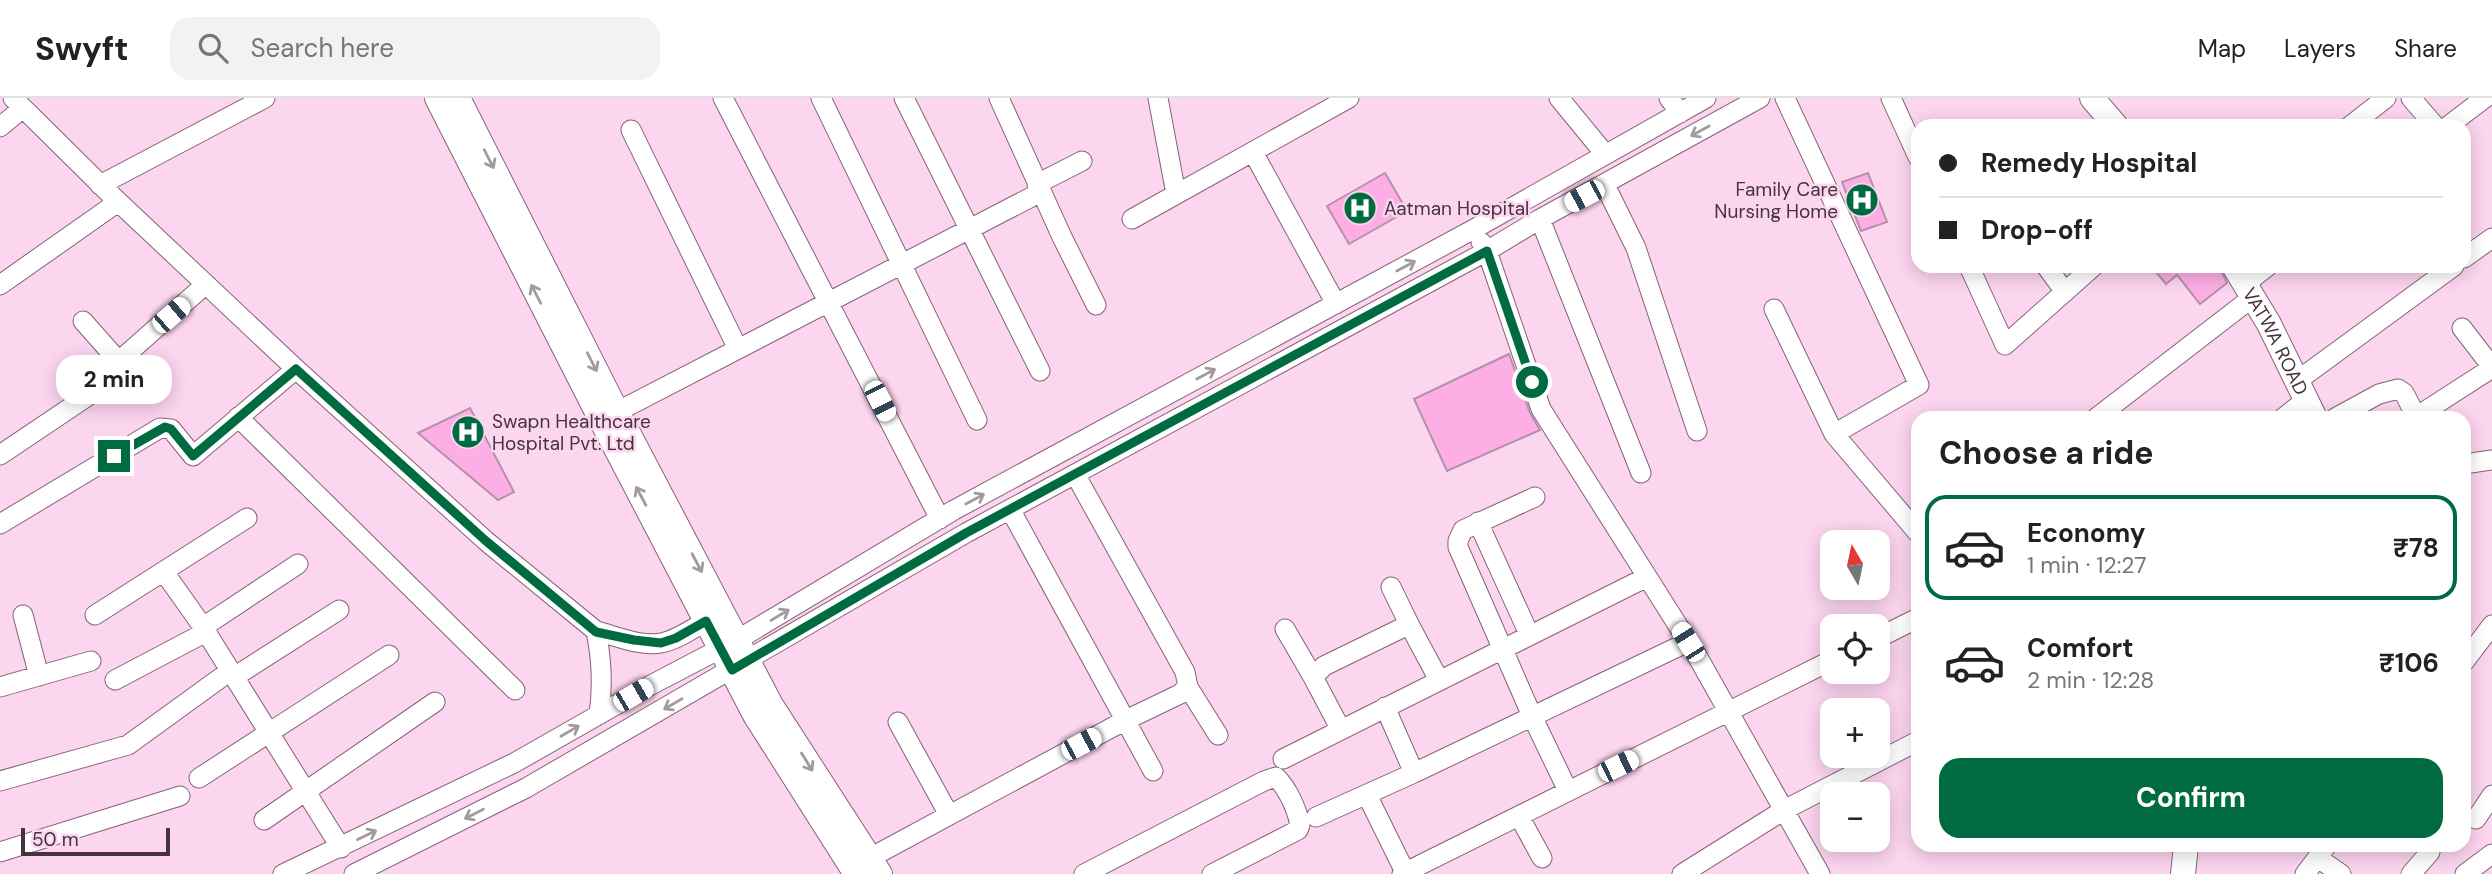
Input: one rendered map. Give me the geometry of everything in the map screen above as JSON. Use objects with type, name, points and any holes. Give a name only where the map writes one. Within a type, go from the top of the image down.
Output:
[{"type":"main road","points":[[437,98],[609,415],[734,655]]},
{"type":"main road","points":[[458,98],[706,621],[771,705],[868,869]]},
{"type":"main road","points":[[2092,98],[2110,119]]},
{"type":"main road","name":"VATWA ROAD","points":[[2244,282],[2269,324],[2306,400]]},
{"type":"main road","points":[[2183,874],[2185,852]]},
{"type":"street","points":[[100,185],[265,98]]},
{"type":"street","points":[[723,98],[940,519]]},
{"type":"street","points":[[821,98],[977,420]]},
{"type":"street","points":[[904,98],[1040,370]]},
{"type":"street","points":[[999,98],[1039,188],[1096,304]]},
{"type":"street","points":[[1158,98],[1176,194]]},
{"type":"street","points":[[1132,219],[1349,98]]},
{"type":"street","points":[[1559,98],[1605,154]]},
{"type":"street","points":[[354,874],[526,788],[940,519],[1474,229],[1605,154],[1674,105],[1706,98]]},
{"type":"street","points":[[283,874],[514,763],[599,715],[734,655],[1487,251],[1760,98]]},
{"type":"street","points":[[1785,98],[1919,385],[1834,434]]},
{"type":"street","points":[[1891,98],[1911,142]]},
{"type":"street","points":[[2359,119],[2386,98]]},
{"type":"street","points":[[2411,98],[2429,119]]},
{"type":"street","points":[[2457,119],[2484,98]]},
{"type":"street","points":[[0,127],[18,103],[100,185],[296,369],[486,541],[596,632],[661,643],[706,621]]},
{"type":"street","points":[[631,130],[738,349]]},
{"type":"street","points":[[1253,152],[1336,304]]},
{"type":"street","points":[[609,415],[968,230],[1082,161]]},
{"type":"street","points":[[1605,185],[1636,248],[1697,431]]},
{"type":"street","points":[[0,285],[118,202]]},
{"type":"street","points":[[1540,219],[1641,473]]},
{"type":"street","points":[[1474,229],[1487,251],[1541,408],[1688,642],[1820,874]]},
{"type":"street","points":[[2471,253],[2492,238]]},
{"type":"street","points":[[1972,273],[2005,345],[2086,273]]},
{"type":"street","points":[[2051,273],[2065,292]]},
{"type":"street","points":[[2292,411],[2446,273]]},
{"type":"street","points":[[2104,411],[2244,282]]},
{"type":"street","points":[[119,361],[206,285]]},
{"type":"street","points":[[1774,309],[1834,434],[1911,525]]},
{"type":"street","points":[[0,455],[122,373],[119,361],[83,321]]},
{"type":"street","points":[[2428,411],[2492,368],[2462,328]]},
{"type":"street","points":[[0,524],[160,428],[171,429],[193,456],[237,416],[296,369]]},
{"type":"street","points":[[2348,411],[2379,394],[2398,389],[2404,393],[2413,411]]},
{"type":"street","points":[[237,416],[515,690]]},
{"type":"street","points":[[1075,474],[1185,672],[1188,687],[1218,735]]},
{"type":"street","points":[[1535,498],[1463,530],[1458,547],[1568,791]]},
{"type":"street","points":[[1010,509],[1153,771]]},
{"type":"street","points":[[94,615],[247,518]]},
{"type":"street","points":[[1478,522],[1530,634]]},
{"type":"street","points":[[115,680],[204,629],[298,564]]},
{"type":"street","points":[[164,572],[204,629],[341,848]]},
{"type":"street","points":[[1283,759],[1647,577]]},
{"type":"street","points":[[1391,587],[1439,680]]},
{"type":"street","points":[[0,780],[128,745],[232,674],[339,610]]},
{"type":"street","points":[[23,615],[39,676]]},
{"type":"street","points":[[1890,632],[1911,622]]},
{"type":"street","points":[[2471,653],[2492,625]]},
{"type":"street","points":[[1313,677],[1324,666],[1410,626]]},
{"type":"street","points":[[1285,629],[1340,730]]},
{"type":"street","points":[[596,632],[602,671],[599,715]]},
{"type":"street","points":[[1316,817],[1688,642]]},
{"type":"street","points":[[198,778],[389,655]]},
{"type":"street","points":[[0,687],[91,661]]},
{"type":"street","points":[[1367,795],[1403,873],[1820,666]]},
{"type":"street","points":[[868,869],[949,815],[1180,694],[1188,687]]},
{"type":"street","points":[[264,820],[435,702]]},
{"type":"street","points":[[1385,707],[1414,773]]},
{"type":"street","points":[[898,722],[949,815]]},
{"type":"street","points":[[1692,872],[1784,810],[1911,745]]},
{"type":"street","points":[[1084,874],[1264,781],[1276,778],[1297,813],[1300,825],[1298,830],[1212,874]]},
{"type":"street","points":[[2476,819],[2492,795]]},
{"type":"street","points":[[0,852],[180,796]]},
{"type":"street","points":[[1519,816],[1542,858]]},
{"type":"street","points":[[2305,874],[2321,852]]},
{"type":"street","points":[[2323,852],[2341,874]]},
{"type":"street","points":[[2410,874],[2430,852]]},
{"type":"street","points":[[2465,874],[2492,854]]},
{"type":"building","points":[[1385,173],[1407,211],[1349,244],[1327,206]]},
{"type":"building","points":[[1868,173],[1887,222],[1861,231],[1842,182]]},
{"type":"building","points":[[2157,273],[2222,273],[2227,283],[2200,304],[2177,275],[2166,284]]},
{"type":"building","points":[[1509,354],[1530,413],[1540,430],[1447,471],[1414,399]]},
{"type":"building","points":[[470,408],[514,492],[498,500],[418,433]]},
{"type":"place","name":"Family Care Nursing Home","points":[[1862,200]]},
{"type":"place","name":"Aatman Hospital","points":[[1360,208]]},
{"type":"place","name":"Swapn Healthcare Hospital Pvt. Ltd","points":[[468,432]]},
{"type":"route","points":[[114,456],[165,427],[171,429],[193,456],[237,416],[296,369],[486,541],[596,632],[661,643],[706,621],[732,670],[966,533],[1487,251],[1532,382]]}]
